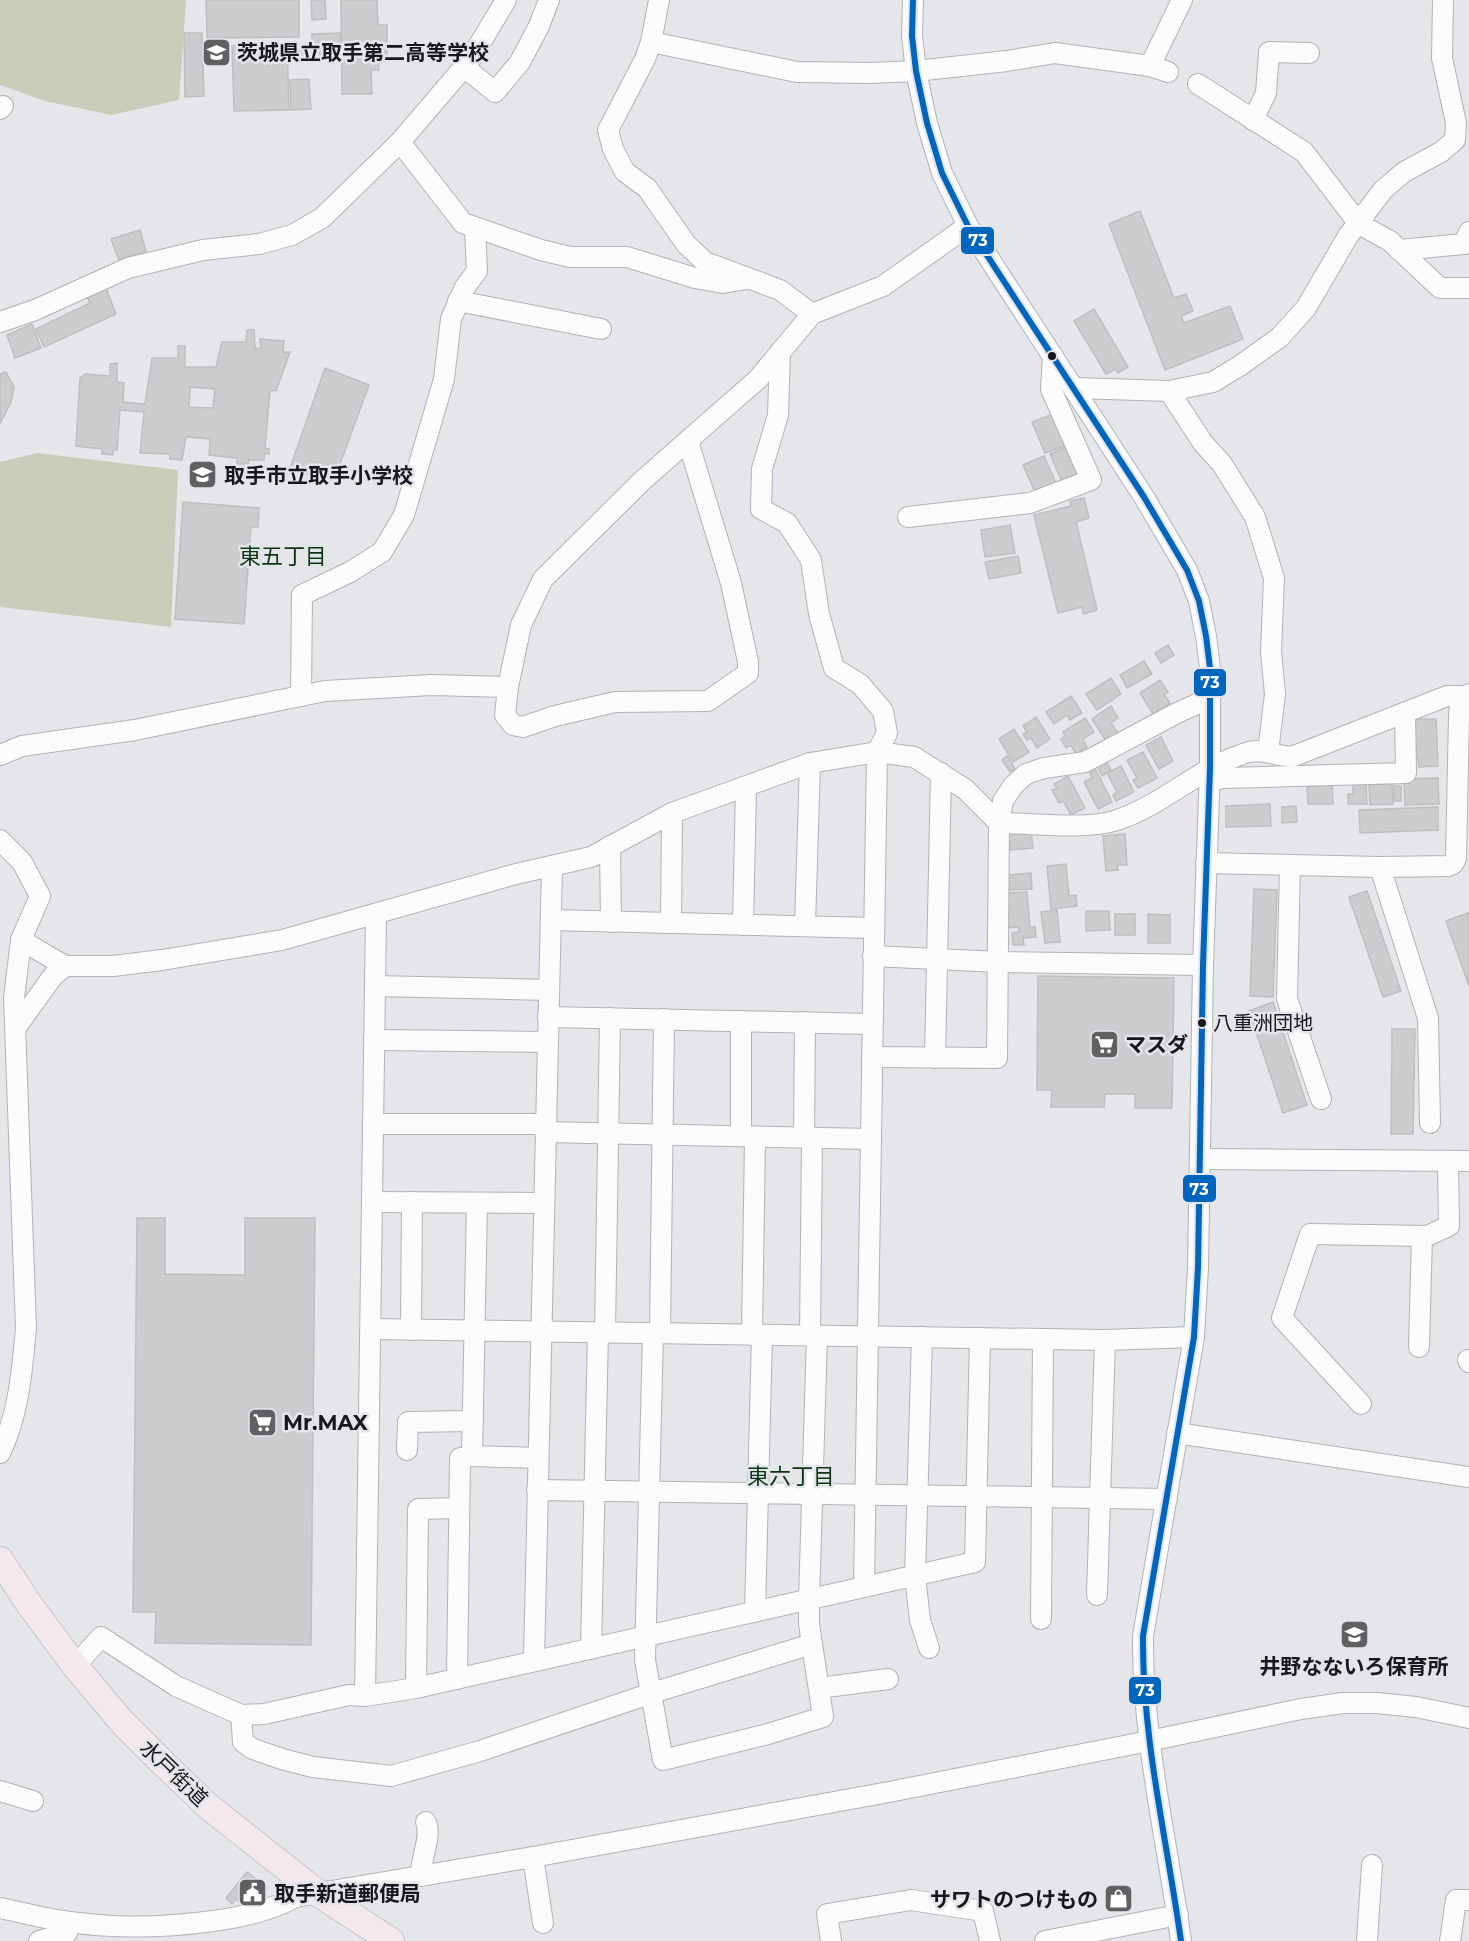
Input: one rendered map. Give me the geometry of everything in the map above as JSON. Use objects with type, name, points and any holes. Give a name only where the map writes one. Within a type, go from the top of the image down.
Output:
[{"type":"main road","name":"水戸街道","points":[[0,1560],[75,1666],[122,1722],[210,1808],[319,1894],[391,1941]]},
{"type":"street","points":[[0,322],[35,310],[128,268],[203,250],[259,244],[292,235],[322,218],[400,141],[470,60],[506,0]]},
{"type":"street","points":[[464,67],[495,92],[520,62],[539,26],[549,0]]},
{"type":"street","points":[[913,0],[912,36],[916,71],[927,123],[942,173],[968,226],[1075,388],[1187,570],[1199,601],[1206,636],[1210,668],[1209,774],[1194,1336],[1143,1636],[1143,1672],[1149,1741],[1181,1941]]},
{"type":"street","points":[[651,42],[789,71],[871,73],[916,71],[1007,62],[1055,53],[1159,69],[1182,0]]},
{"type":"street","points":[[1075,388],[1169,391],[1213,382],[1280,337],[1306,308],[1348,236],[1383,190],[1404,172],[1441,152],[1455,140],[1456,123],[1442,58],[1443,0]]},
{"type":"street","points":[[653,1],[651,42],[645,59],[608,130],[612,149],[625,172],[647,188],[686,244],[705,262],[780,290],[812,314]]},
{"type":"street","points":[[1253,120],[1266,93],[1269,52],[1309,53]]},
{"type":"street","points":[[1198,84],[1304,152],[1359,224],[1390,241],[1440,288],[1469,288]]},
{"type":"street","points":[[400,141],[463,223],[475,229],[541,250],[570,256],[627,257],[695,278],[723,283],[752,279]]},
{"type":"street","points":[[688,441],[731,583],[748,673],[708,701],[615,702],[555,716],[523,727],[513,725],[505,715],[508,687],[521,625],[543,579],[643,480],[758,379],[812,314],[884,286],[968,226]]},
{"type":"street","points":[[301,696],[302,595],[350,572],[382,552],[404,515],[444,379],[451,320],[465,287],[477,272],[475,229]]},
{"type":"street","points":[[1400,250],[1464,244],[1469,232]]},
{"type":"street","points":[[458,301],[601,329]]},
{"type":"street","points":[[780,352],[778,415],[762,469],[761,509],[787,523],[811,560],[819,614],[834,668],[860,684],[883,711],[887,733],[877,752],[864,1587]]},
{"type":"street","points":[[908,517],[1030,503],[1091,480],[1051,389],[1053,356]]},
{"type":"street","points":[[1169,391],[1203,443],[1222,464],[1255,517],[1274,578],[1271,651],[1275,694],[1268,752]]},
{"type":"street","points":[[0,755],[22,746],[135,730],[325,691],[431,685],[508,687]]},
{"type":"street","points":[[21,940],[65,966],[113,966],[220,952],[282,940],[516,874],[591,857],[672,813],[810,763],[877,752],[914,757],[964,789],[999,823],[1089,825],[1112,821],[1134,813],[1248,753],[1258,750],[1286,757],[1305,753],[1447,696],[1467,695]]},
{"type":"street","points":[[1206,863],[1380,867],[1453,864],[1456,858],[1459,716],[1460,705],[1467,695]]},
{"type":"street","points":[[872,1057],[998,1058],[999,823],[1003,801],[1013,786],[1026,774],[1044,768],[1085,762],[1177,712],[1210,699]]},
{"type":"street","points":[[1209,774],[1224,778],[1406,772],[1405,713]]},
{"type":"street","points":[[805,926],[810,763]]},
{"type":"street","points":[[935,1058],[941,773]]},
{"type":"street","points":[[743,925],[746,787]]},
{"type":"street","points":[[671,923],[672,813]]},
{"type":"street","points":[[0,840],[22,862],[40,896],[21,940],[15,998],[17,1026],[9,1132],[26,1328],[21,1382],[9,1431],[0,1453]]},
{"type":"street","points":[[610,846],[611,922]]},
{"type":"street","points":[[1290,865],[1287,999],[1321,1099]]},
{"type":"street","points":[[534,1661],[552,866]]},
{"type":"street","points":[[1380,867],[1428,1018],[1430,1123]]},
{"type":"street","points":[[365,1696],[372,1329],[376,915]]},
{"type":"street","points":[[550,920],[873,928]]},
{"type":"street","points":[[873,956],[999,962],[1203,965]]},
{"type":"street","points":[[17,1026],[53,976],[65,966]]},
{"type":"street","points":[[375,986],[549,990]]},
{"type":"street","points":[[548,1017],[872,1024]]},
{"type":"street","points":[[591,1649],[593,1490],[602,1333],[610,1018]]},
{"type":"street","points":[[664,1019],[663,1135],[648,1491],[645,1637],[645,1660],[663,1760],[768,1734],[823,1717],[808,1600],[814,1336],[806,1022]]},
{"type":"street","points":[[741,1021],[757,1335],[758,1493],[755,1611]]},
{"type":"street","points":[[374,1040],[548,1042]]},
{"type":"street","points":[[373,1124],[546,1128],[663,1135],[871,1139]]},
{"type":"street","points":[[1200,1160],[1469,1161]]},
{"type":"street","points":[[1361,1404],[1282,1318],[1310,1234],[1427,1236],[1449,1226],[1448,1161]]},
{"type":"street","points":[[372,1202],[544,1203]]},
{"type":"street","points":[[411,1330],[412,1202]]},
{"type":"street","points":[[472,1456],[477,1203]]},
{"type":"street","points":[[1419,1347],[1422,1236]]},
{"type":"street","points":[[372,1329],[1105,1340],[1194,1336]]},
{"type":"street","points":[[922,1337],[915,1576],[920,1620],[929,1648]]},
{"type":"street","points":[[75,1666],[100,1637],[176,1686],[241,1715],[264,1714],[349,1695],[365,1696],[416,1688],[975,1562],[980,1338]]},
{"type":"street","points":[[1041,1619],[1043,1339]]},
{"type":"street","points":[[1097,1594],[1105,1340]]},
{"type":"street","points":[[407,1450],[408,1422],[473,1420]]},
{"type":"street","points":[[1177,1433],[1469,1477]]},
{"type":"street","points":[[457,1679],[460,1458],[472,1456],[538,1458]]},
{"type":"street","points":[[537,1490],[1167,1499]]},
{"type":"street","points":[[416,1688],[418,1509],[459,1508]]},
{"type":"street","points":[[241,1715],[243,1742],[253,1749],[313,1767],[391,1776],[480,1751],[652,1693],[812,1644]]},
{"type":"street","points":[[819,1688],[888,1679]]},
{"type":"street","points":[[39,1941],[67,1932],[161,1927],[240,1917],[274,1909],[296,1898],[894,1791],[1149,1741],[1301,1708],[1343,1703],[1377,1703],[1416,1707],[1469,1718]]},
{"type":"street","points":[[0,1791],[33,1801]]},
{"type":"street","points":[[422,1876],[421,1868],[429,1828],[426,1822]]},
{"type":"street","points":[[533,1857],[543,1923]]},
{"type":"street","points":[[1367,1941],[1372,1866]]},
{"type":"street","points":[[831,1941],[827,1914],[911,1900],[983,1911],[990,1941]]},
{"type":"street","points":[[1450,1941],[1456,1900],[1469,1900]]},
{"type":"street","points":[[0,1908],[67,1932]]},
{"type":"street","points":[[1045,1941],[1178,1915]]},
{"type":"green space","points":[[0,0],[186,0],[179,100],[111,115],[45,101],[0,85]]},
{"type":"green space","points":[[37,453],[178,470],[171,627],[0,607],[0,462]]},
{"type":"building","points":[[206,0],[299,0],[299,37],[207,38]]},
{"type":"building","points":[[311,0],[325,0],[326,19],[312,20]]},
{"type":"building","points":[[341,0],[377,0],[378,25],[387,25],[387,58],[378,58],[379,70],[371,70],[372,94],[342,94]]},
{"type":"building","points":[[184,33],[202,33],[204,96],[185,97]]},
{"type":"building","points":[[340,33],[340,44],[326,44],[327,58],[290,59],[290,47],[312,47],[312,34]]},
{"type":"building","points":[[287,45],[289,110],[234,111],[232,46]]},
{"type":"building","points":[[309,79],[311,109],[291,110],[290,80]]},
{"type":"building","points":[[1140,211],[1174,298],[1186,294],[1193,311],[1181,316],[1184,323],[1230,306],[1243,339],[1165,370],[1109,224]]},
{"type":"building","points":[[140,230],[146,251],[119,260],[111,239]]},
{"type":"building","points":[[105,285],[116,314],[44,347],[36,329],[90,303],[87,296]]},
{"type":"building","points":[[1094,309],[1128,367],[1118,373],[1116,369],[1106,374],[1074,321]]},
{"type":"building","points":[[32,324],[41,348],[15,358],[7,335]]},
{"type":"building","points":[[247,330],[254,330],[255,349],[261,348],[260,339],[284,341],[283,352],[290,352],[276,391],[270,390],[265,448],[269,449],[269,454],[265,453],[264,460],[249,460],[248,464],[237,464],[237,458],[209,455],[210,439],[186,437],[182,460],[170,459],[170,454],[140,453],[144,412],[120,410],[117,450],[113,450],[113,455],[102,454],[102,449],[76,446],[80,378],[85,374],[110,376],[110,364],[117,363],[117,382],[124,383],[123,402],[145,404],[152,358],[178,358],[178,346],[185,346],[185,367],[216,367],[222,342],[246,342]],"holes":[[[190,387],[215,389],[213,408],[189,407]]]},
{"type":"building","points":[[325,368],[369,385],[333,483],[290,468]]},
{"type":"building","points":[[6,372],[14,387],[11,402],[0,424],[0,374]]},
{"type":"building","points":[[1054,414],[1067,445],[1045,453],[1032,422]]},
{"type":"building","points":[[1066,447],[1083,472],[1062,482],[1050,454]]},
{"type":"building","points":[[1044,456],[1056,483],[1035,492],[1023,465]]},
{"type":"building","points":[[1084,498],[1089,518],[1076,522],[1097,610],[1084,614],[1082,607],[1058,613],[1034,515],[1071,506],[1070,501]]},
{"type":"building","points":[[183,502],[259,508],[258,527],[251,527],[244,624],[175,619]]},
{"type":"building","points":[[1010,525],[1015,553],[985,557],[981,530]]},
{"type":"building","points":[[1018,556],[1021,573],[989,579],[985,562]]},
{"type":"building","points":[[1168,645],[1174,655],[1161,663],[1155,653]]},
{"type":"building","points":[[1144,661],[1152,674],[1127,688],[1120,675]]},
{"type":"building","points":[[1111,678],[1121,694],[1097,710],[1086,694]]},
{"type":"building","points":[[1160,680],[1168,692],[1164,694],[1170,703],[1153,714],[1140,693]]},
{"type":"building","points":[[1071,696],[1082,713],[1070,720],[1067,715],[1054,724],[1046,712]]},
{"type":"building","points":[[1111,706],[1118,718],[1111,723],[1118,733],[1106,741],[1092,719]]},
{"type":"building","points":[[1036,717],[1050,739],[1037,748],[1031,738],[1027,740],[1023,734],[1027,732],[1023,726]]},
{"type":"building","points":[[1085,718],[1094,732],[1083,739],[1087,747],[1076,754],[1071,745],[1066,748],[1061,739],[1065,736],[1063,732]]},
{"type":"building","points":[[1410,719],[1436,719],[1438,766],[1419,767],[1418,758],[1411,758]]},
{"type":"building","points":[[1014,729],[1029,752],[1013,762],[999,739]]},
{"type":"building","points":[[1161,737],[1173,761],[1159,769],[1146,745]]},
{"type":"building","points":[[1143,752],[1157,778],[1138,788],[1133,780],[1137,778],[1127,760]]},
{"type":"building","points":[[1007,756],[1015,769],[1010,772],[1002,760]]},
{"type":"building","points":[[1106,761],[1111,770],[1102,776],[1097,766]]},
{"type":"building","points":[[1121,766],[1134,792],[1116,801],[1113,795],[1117,792],[1107,773]]},
{"type":"building","points":[[1096,770],[1112,802],[1098,809],[1084,782],[1092,778],[1090,773]]},
{"type":"building","points":[[1068,776],[1085,808],[1071,815],[1063,801],[1059,803],[1052,790],[1057,788],[1054,784]]},
{"type":"building","points":[[1438,778],[1439,804],[1405,805],[1404,779]]},
{"type":"building","points":[[1332,783],[1333,804],[1308,804],[1307,787]]},
{"type":"building","points":[[1366,783],[1367,804],[1348,804],[1348,794],[1353,794],[1353,784]]},
{"type":"building","points":[[1369,784],[1392,784],[1393,804],[1370,805]]},
{"type":"building","points":[[1394,786],[1401,786],[1401,801],[1394,801]]},
{"type":"building","points":[[1270,804],[1271,826],[1226,827],[1226,806]]},
{"type":"building","points":[[1296,806],[1297,822],[1282,823],[1282,807]]},
{"type":"building","points":[[1438,807],[1438,830],[1360,833],[1359,810]]},
{"type":"building","points":[[1031,832],[1033,848],[1010,850],[1008,834]]},
{"type":"building","points":[[1125,834],[1127,865],[1117,865],[1118,870],[1106,871],[1103,836]]},
{"type":"building","points":[[1066,864],[1069,896],[1076,895],[1077,906],[1051,909],[1047,866]]},
{"type":"building","points":[[1031,873],[1032,889],[1009,890],[1008,875]]},
{"type":"building","points":[[1254,889],[1277,890],[1273,997],[1250,996]]},
{"type":"building","points":[[1367,891],[1401,991],[1383,997],[1349,897]]},
{"type":"building","points":[[1027,892],[1030,927],[1035,927],[1036,937],[1023,938],[1024,945],[1013,945],[1012,933],[1019,932],[1019,927],[1007,928],[1004,893]]},
{"type":"building","points":[[1057,910],[1060,942],[1045,943],[1041,912]]},
{"type":"building","points":[[1086,911],[1109,911],[1110,930],[1086,931]]},
{"type":"building","points":[[1468,913],[1469,916],[1469,986],[1446,921]]},
{"type":"building","points":[[1115,914],[1135,914],[1135,935],[1115,935]]},
{"type":"building","points":[[1148,914],[1170,915],[1170,943],[1148,943]]},
{"type":"building","points":[[1038,976],[1174,978],[1172,1108],[1135,1108],[1135,1094],[1105,1094],[1104,1107],[1051,1107],[1052,1090],[1037,1090]]},
{"type":"building","points":[[1273,1002],[1307,1105],[1283,1113],[1249,1011]]},
{"type":"building","points":[[1392,1029],[1415,1029],[1413,1134],[1391,1134]]},
{"type":"building","points":[[137,1218],[165,1218],[165,1274],[245,1275],[245,1218],[315,1218],[311,1645],[155,1643],[156,1612],[133,1612]]},
{"type":"building","points":[[247,1872],[267,1888],[259,1904],[254,1899],[247,1908],[236,1899],[232,1904],[226,1898]]},
{"type":"transit line","name":"73","points":[[913,0],[912,36],[916,71],[927,123],[942,173],[968,226],[1144,497],[1187,570],[1199,601],[1206,636],[1210,668],[1210,768],[1203,965],[1198,1268],[1194,1337],[1143,1636],[1151,1751],[1181,1941]]},
{"type":"place","name":"茨城県立取手第二高等学校","points":[[216,52]]},
{"type":"place","name":"取手市立取手小学校","points":[[203,475]]},
{"type":"place","name":"八重洲団地","points":[[1202,1023]]},
{"type":"place","name":"マスダ","points":[[1104,1044]]},
{"type":"place","name":"Mr.MAX","points":[[262,1422]]},
{"type":"place","name":"井野なないろ保育所","points":[[1354,1635]]},
{"type":"place","name":"取手新道郵便局","points":[[253,1893]]},
{"type":"place","name":"サワトのつけもの","points":[[1119,1899]]},
{"type":"district","name":"東五丁目","points":[[283,556]]},
{"type":"district","name":"東六丁目","points":[[791,1476]]}]
